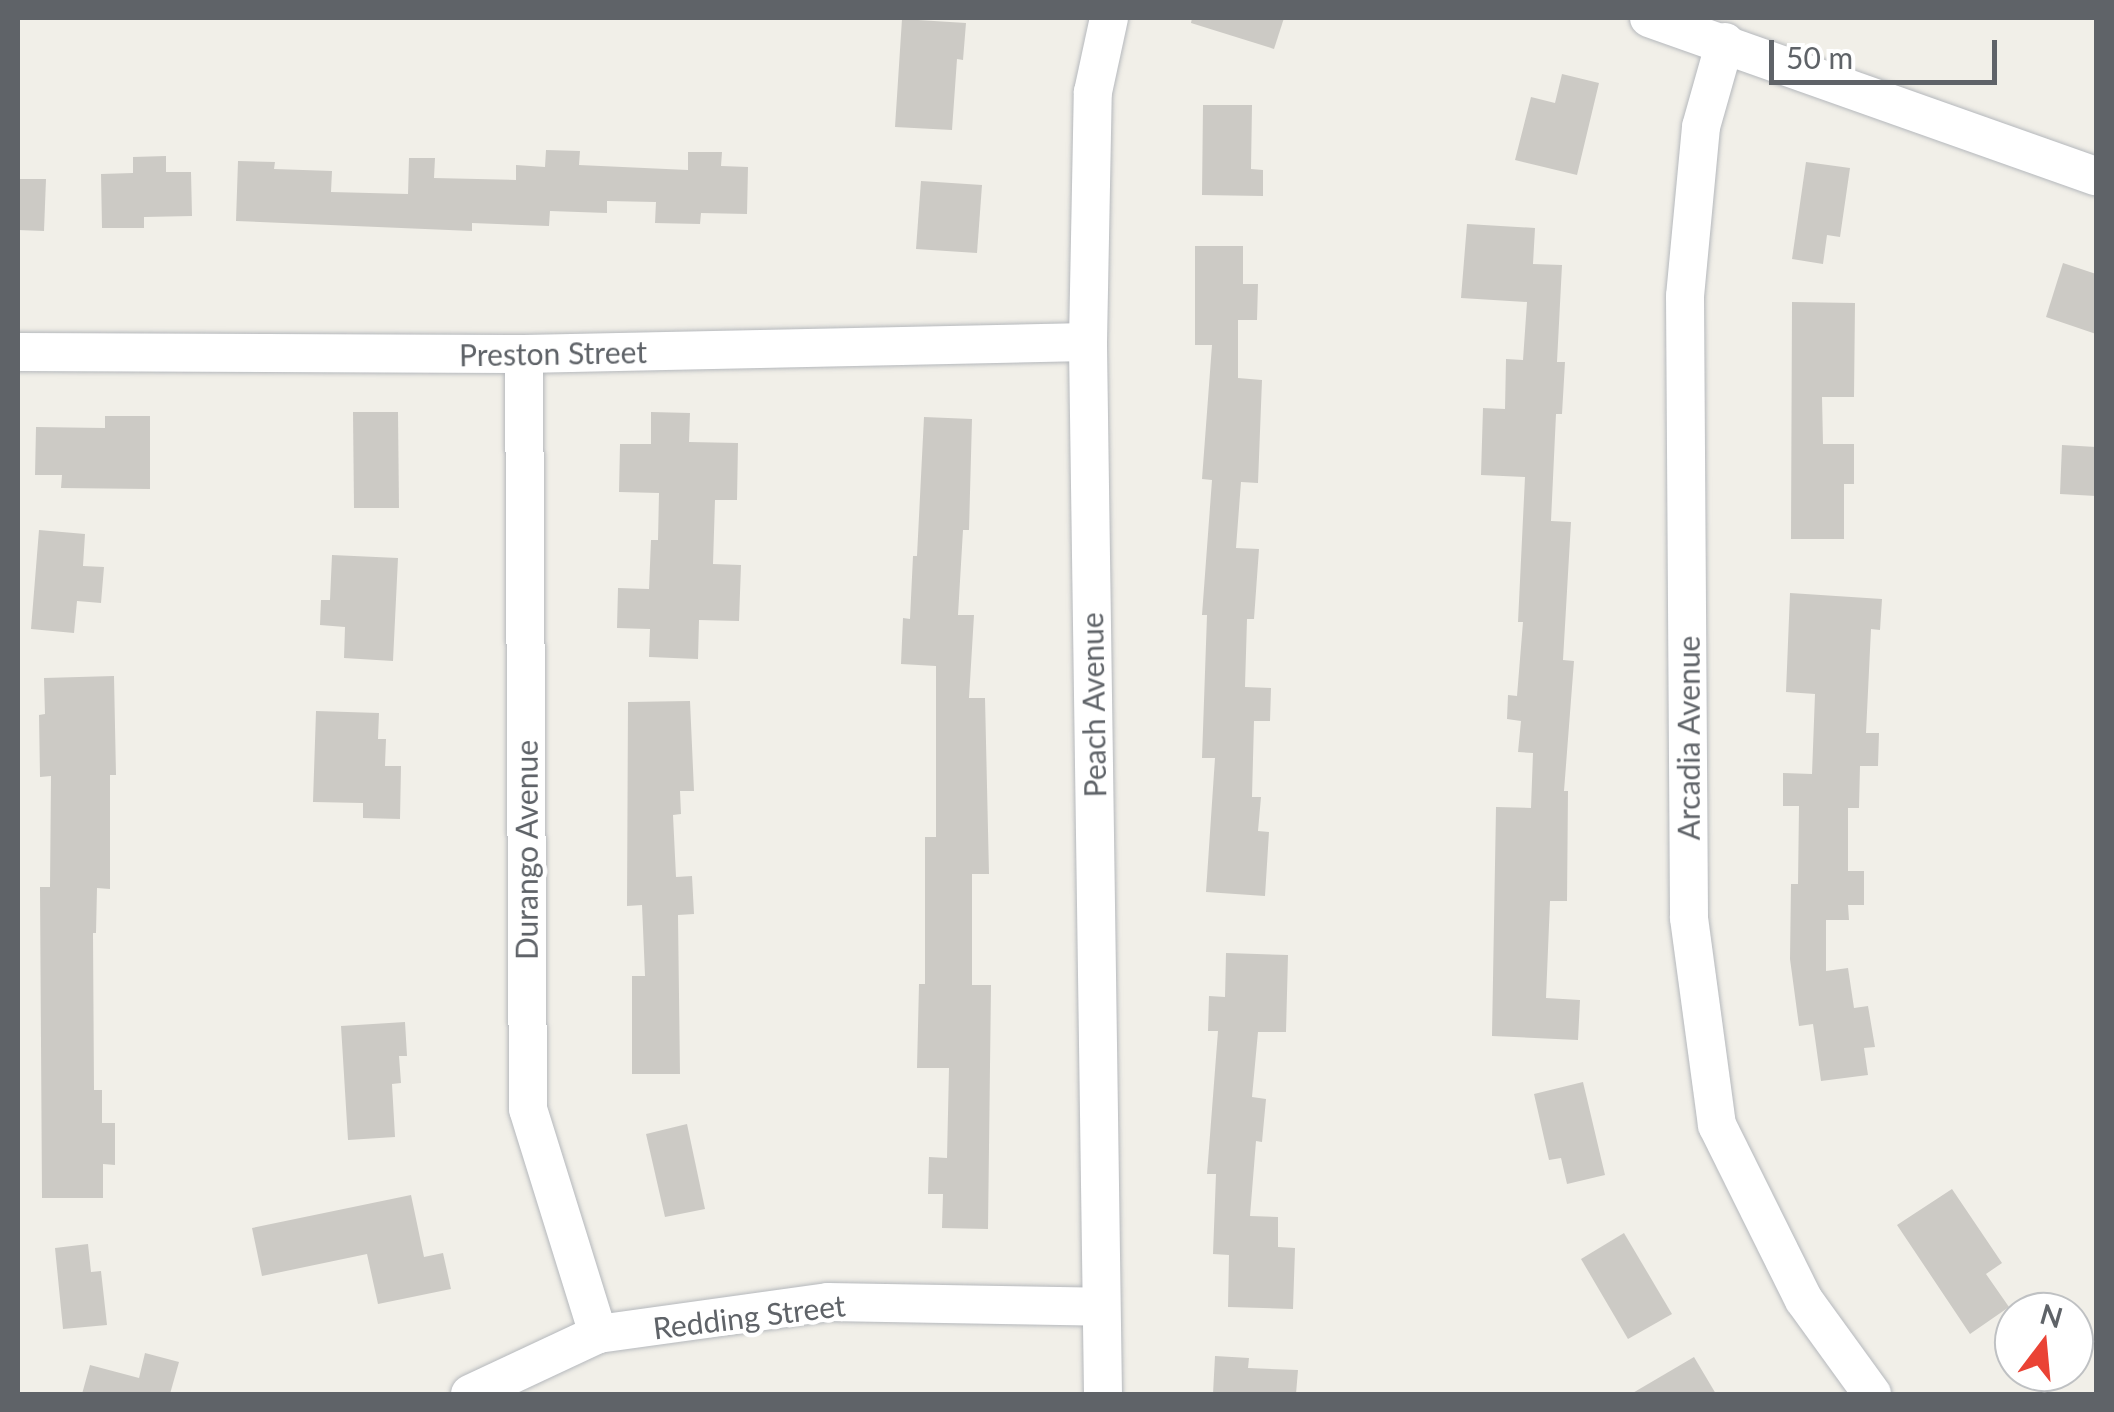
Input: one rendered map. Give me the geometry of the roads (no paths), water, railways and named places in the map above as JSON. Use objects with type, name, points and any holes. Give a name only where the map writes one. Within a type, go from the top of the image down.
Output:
[{"type":"street","name":"Peach Avenue","points":[[1103,1394],[1088,342],[1093,92],[1109,18]]},
{"type":"street","points":[[1649,18],[2096,176]]},
{"type":"street","name":"Arcadia Avenue","points":[[1725,42],[1701,127],[1684,296],[1689,918],[1717,1125],[1804,1300],[1872,1394]]},
{"type":"street","name":"Preston Street","points":[[18,352],[524,354],[1088,342]]},
{"type":"street","name":"Durango Avenue","points":[[524,354],[528,1109],[598,1334]]},
{"type":"street","name":"Redding Street","points":[[470,1394],[598,1334],[828,1302],[1101,1307]]}]
